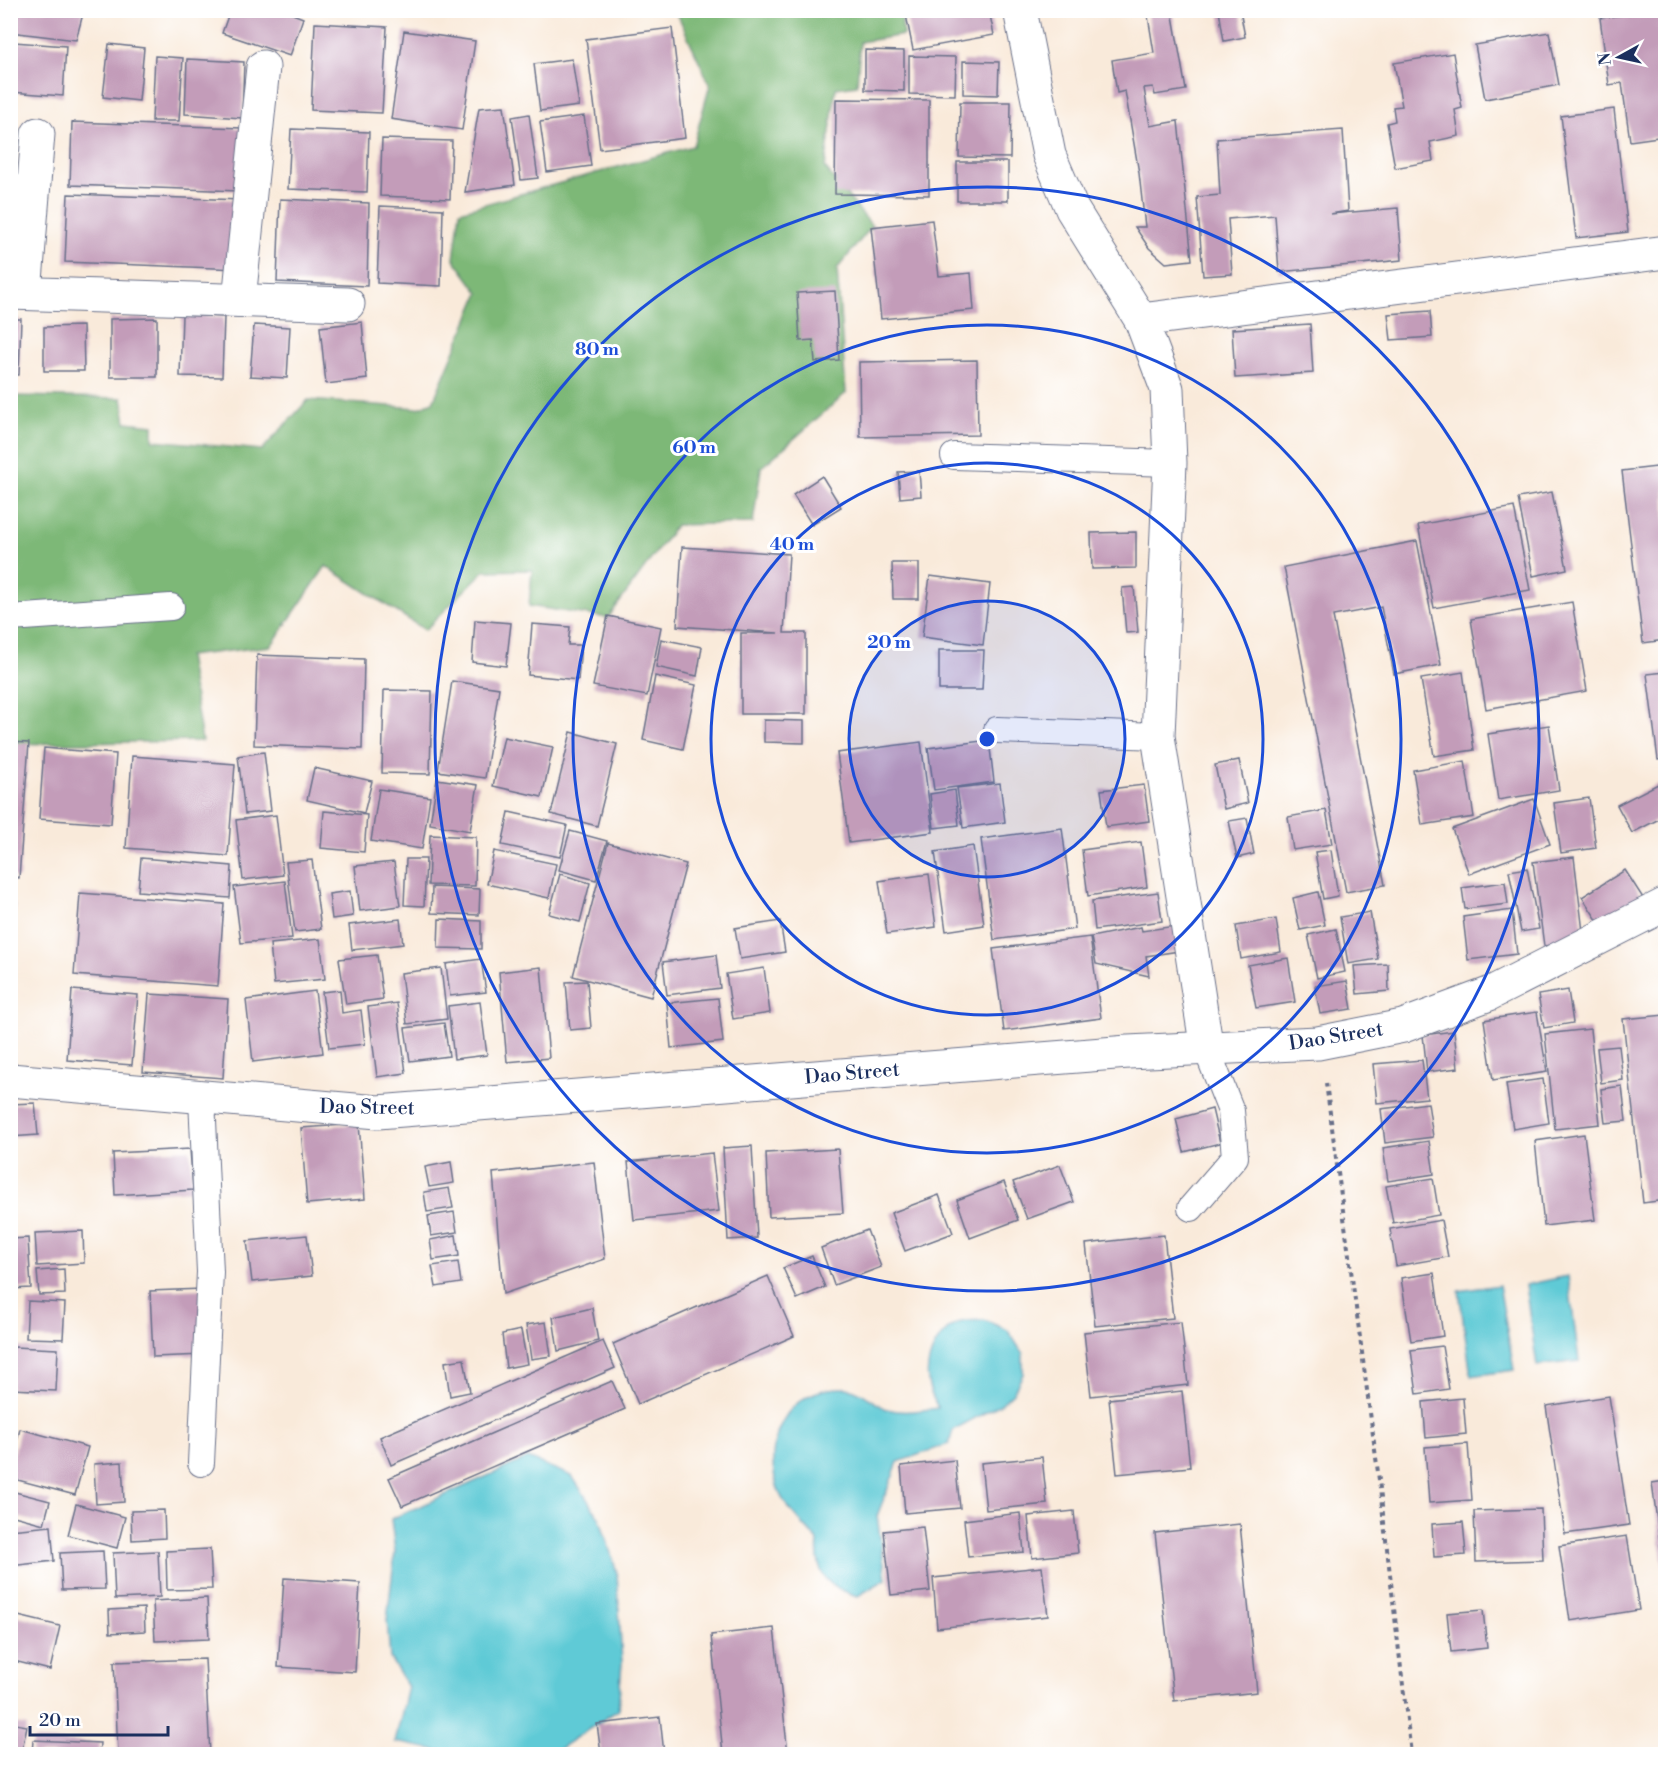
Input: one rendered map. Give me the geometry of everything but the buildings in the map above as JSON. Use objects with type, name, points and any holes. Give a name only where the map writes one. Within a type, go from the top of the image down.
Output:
[{"type":"street","points":[[1020,10],[1049,154],[1072,209],[1141,320],[1167,389],[1170,463],[1158,736],[1207,1050]]},
{"type":"street","points":[[239,300],[263,67]]},
{"type":"street","points":[[38,134],[18,293],[348,304]]},
{"type":"street","points":[[1141,320],[1665,252]]},
{"type":"street","name":"Dao Street","points":[[10,1080],[378,1113],[1128,1052],[1318,1043],[1403,1026],[1489,994],[1665,904]]},
{"type":"lane","points":[[954,456],[1170,463]]},
{"type":"lane","points":[[10,618],[171,607]]},
{"type":"lane","points":[[997,730],[1158,736]]},
{"type":"lane","points":[[1191,1208],[1235,1157],[1231,1111],[1207,1050]]},
{"type":"lane","points":[[201,1463],[210,1272],[202,1099]]},
{"type":"path","points":[[1318,1043],[1332,1118],[1380,1480],[1411,1755]]},
{"type":"green space","points":[[676,11],[901,11],[903,35],[860,42],[857,85],[836,88],[825,168],[872,226],[837,269],[846,393],[761,468],[753,523],[676,525],[608,618],[529,606],[532,570],[484,571],[425,630],[326,566],[271,646],[188,656],[202,741],[11,744],[11,396],[122,398],[126,422],[153,425],[153,440],[262,450],[308,400],[418,408],[433,402],[479,293],[454,259],[460,211],[693,146],[710,85]]},
{"type":"water","points":[[1568,1276],[1579,1361],[1537,1366],[1525,1285]]},
{"type":"water","points":[[1499,1285],[1514,1370],[1471,1376],[1459,1291]]},
{"type":"water","points":[[984,1320],[1008,1330],[1023,1354],[1023,1374],[1013,1393],[1001,1404],[953,1430],[949,1444],[898,1462],[877,1516],[886,1579],[858,1596],[838,1588],[825,1578],[821,1571],[818,1562],[818,1541],[792,1512],[780,1494],[774,1475],[773,1456],[776,1438],[783,1421],[793,1407],[807,1396],[825,1390],[846,1388],[862,1394],[887,1409],[912,1411],[938,1408],[928,1380],[928,1369],[934,1348],[946,1331],[955,1325],[965,1321]]},
{"type":"water","points":[[528,1458],[572,1476],[600,1519],[617,1573],[622,1663],[618,1710],[560,1748],[556,1754],[458,1754],[395,1742],[408,1687],[390,1658],[387,1620],[395,1552],[391,1519]]}]
